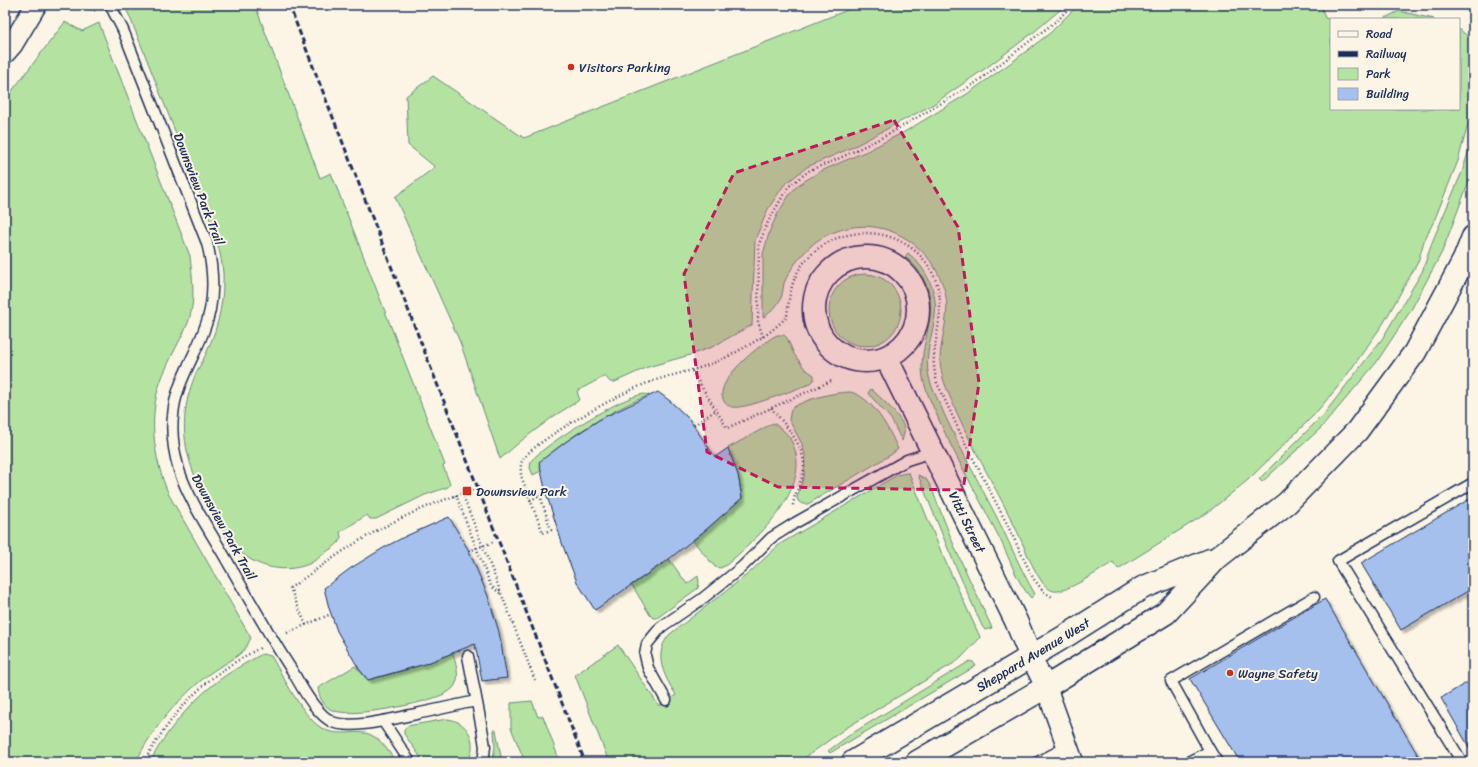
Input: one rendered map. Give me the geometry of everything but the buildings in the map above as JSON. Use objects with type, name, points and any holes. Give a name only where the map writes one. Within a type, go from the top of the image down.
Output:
[{"type":"main road","name":"Sheppard Avenue West","points":[[917,762],[1046,688],[1166,613],[1217,558],[1287,503],[1357,431],[1415,352],[1464,260],[1473,237]]},
{"type":"main road","points":[[863,257],[881,259],[897,268],[912,286],[916,297],[917,315],[912,333],[901,347],[886,357],[868,361],[850,359],[834,351],[822,338],[815,321],[814,303],[819,286],[830,271],[845,261],[863,257]]},
{"type":"main road","name":"Vitti Street","points":[[886,357],[1016,621],[1031,657]]},
{"type":"main road","name":"Sheppard Avenue West","points":[[853,762],[1031,657],[1142,588],[1217,558]]},
{"type":"street","points":[[5,53],[12,45],[36,5]]},
{"type":"street","name":"Vitti Street","points":[[1031,657],[1046,688],[1070,755]]},
{"type":"lane","name":"Downsview Park Trail","points":[[110,5],[123,30],[186,190],[206,243],[212,267],[212,289],[208,316],[204,330],[180,383],[173,415],[172,434],[178,464],[194,502],[273,641],[316,708],[331,721],[342,724],[383,721],[476,701]]},
{"type":"lane","points":[[666,700],[648,668],[645,655],[647,644],[661,627],[708,594],[742,567],[772,538],[795,523],[907,460],[932,452]]},
{"type":"lane","points":[[1462,762],[1338,561],[1473,483]]},
{"type":"lane","points":[[1217,762],[1171,681],[1314,597]]},
{"type":"lane","points":[[468,656],[485,747],[483,762]]},
{"type":"lane","points":[[383,721],[410,762]]},
{"type":"lane","points":[[1188,762],[1210,751]]},
{"type":"lane","points":[[1038,762],[1070,755]]},
{"type":"path","points":[[84,5],[100,16]]},
{"type":"path","points":[[763,337],[758,322],[759,244],[768,222],[788,187],[810,170],[838,159],[887,135],[974,84],[1060,18],[1071,5]]},
{"type":"path","points":[[540,495],[551,530],[543,533],[521,476],[523,460],[540,443],[614,398],[640,385],[692,371],[718,361],[763,337],[787,317],[789,295],[794,280],[807,258],[828,241],[840,236],[867,232],[895,238],[907,244],[925,260],[937,282],[940,293],[940,324],[934,364],[937,383],[964,441],[1033,578],[1044,592],[1054,598]]},
{"type":"path","points":[[692,371],[727,428],[831,381]]},
{"type":"path","points":[[771,408],[791,432],[800,448],[804,466],[794,497],[792,510],[795,523]]},
{"type":"path","points":[[694,425],[716,410]]},
{"type":"path","points":[[306,625],[290,588],[380,529],[456,495],[473,490]]},
{"type":"path","points":[[462,493],[535,680]]},
{"type":"path","points":[[530,500],[546,493]]},
{"type":"path","points":[[456,495],[491,586],[501,594]]},
{"type":"path","points":[[469,551],[493,542]]},
{"type":"path","points":[[144,762],[153,745],[170,722],[196,693],[226,667],[273,641],[331,614]]},
{"type":"highlighted area","points":[[894,120],[958,227],[979,383],[963,490],[778,487],[707,452],[684,274],[734,173]]},
{"type":"green space","points":[[124,5],[255,5],[320,178],[331,173],[445,465],[443,466],[450,484],[448,487],[425,495],[376,519],[370,519],[367,515],[340,532],[341,537],[337,544],[309,564],[288,569],[268,566],[249,558],[233,545],[232,546],[208,504],[190,463],[185,442],[185,420],[188,396],[197,371],[212,340],[218,321],[223,292],[223,273],[218,246],[204,204]]},
{"type":"green space","points":[[860,5],[1066,5],[1034,32],[986,68],[932,105],[851,148],[807,167],[784,185],[768,209],[755,240],[752,325],[712,347],[648,367],[615,382],[610,382],[605,376],[577,391],[579,398],[578,401],[554,416],[500,459],[460,342],[395,197],[435,167],[408,145],[406,96],[433,76],[524,138]]},
{"type":"green space","points":[[1078,5],[1321,5],[1325,18],[1330,20],[1330,110],[1460,110],[1460,30],[1470,38],[1473,44],[1473,106],[1458,161],[1434,221],[1424,241],[1418,262],[1383,324],[1342,382],[1313,416],[1248,480],[1207,513],[1118,569],[1113,562],[1075,585],[1059,591],[1049,589],[1037,575],[1015,527],[976,453],[946,388],[942,375],[940,352],[946,318],[947,301],[939,275],[930,260],[918,248],[889,230],[872,227],[855,227],[827,235],[817,241],[799,258],[784,283],[779,302],[772,311],[763,318],[763,254],[770,230],[778,213],[790,194],[798,185],[821,171],[867,151],[906,131],[967,94],[1050,33]]},
{"type":"green space","points":[[1399,11],[1430,18],[1385,18]]},
{"type":"green space","points":[[65,22],[82,31],[99,23],[190,256],[193,288],[191,312],[188,323],[165,370],[158,390],[154,420],[156,451],[163,481],[169,495],[251,638],[242,652],[209,674],[177,703],[158,725],[136,762],[5,762],[5,100]]},
{"type":"green space","points":[[1473,137],[1473,171],[1442,252],[1411,310],[1376,363],[1322,427],[1262,482],[1259,479],[1324,414],[1382,339],[1422,272],[1433,240],[1462,172]]},
{"type":"green space","points":[[908,253],[921,266],[926,274],[935,299],[935,317],[927,362],[932,387],[945,416],[1035,594],[1031,598],[1017,577],[999,537],[946,435],[924,384],[922,365],[923,353],[931,305],[929,293],[922,276],[916,267],[905,257]]},
{"type":"green space","points":[[865,274],[885,280],[895,290],[901,310],[895,330],[885,340],[865,346],[845,340],[835,330],[829,310],[835,290],[845,280]]},
{"type":"green space","points":[[777,335],[784,335],[787,338],[794,354],[805,369],[814,375],[814,380],[810,384],[748,405],[732,407],[725,403],[722,391],[732,372],[751,353]]},
{"type":"green space","points":[[871,389],[890,407],[902,423],[904,431],[902,441],[891,419],[868,393]]},
{"type":"green space","points":[[851,392],[867,401],[874,408],[885,424],[898,449],[808,504],[802,504],[798,501],[797,497],[804,476],[805,455],[802,444],[789,420],[791,409],[803,402],[820,397],[836,393]]},
{"type":"green space","points":[[644,394],[649,395],[620,408],[565,442],[540,462],[541,471],[533,475],[530,468],[531,461],[551,444],[602,412],[633,397]]},
{"type":"green space","points":[[773,423],[784,431],[789,437],[796,455],[796,473],[790,491],[780,509],[753,541],[725,566],[720,568],[715,567],[693,541],[742,498],[738,475],[728,448]]},
{"type":"green space","points":[[909,473],[942,554],[980,637],[959,660],[846,728],[799,762],[609,762],[575,675],[618,645],[659,706],[676,695],[664,673],[661,657],[662,649],[670,634],[748,574],[780,544],[897,475]]},
{"type":"green space","points":[[918,475],[926,479],[931,487],[955,548],[992,628],[985,630],[982,626]]},
{"type":"green space","points":[[669,559],[687,584],[698,576],[698,588],[657,618],[653,618],[632,585]]},
{"type":"green space","points":[[453,653],[457,672],[455,686],[448,692],[425,701],[355,713],[332,710],[326,706],[319,695],[318,688],[355,666],[368,680],[406,670]]},
{"type":"green space","points":[[262,654],[271,656],[306,714],[320,727],[327,731],[333,732],[359,732],[371,735],[382,743],[396,762],[150,762],[170,730],[196,700],[214,684]]},
{"type":"green space","points":[[970,661],[976,666],[830,753],[828,751],[851,734]]},
{"type":"green space","points":[[532,701],[538,717],[543,716],[560,762],[525,762],[511,728],[511,703]]},
{"type":"green space","points":[[447,719],[461,724],[470,734],[472,748],[467,762],[424,762],[404,734],[404,729],[407,726]]},
{"type":"green space","points":[[494,730],[496,730],[502,762],[492,762],[495,748]]},
{"type":"railway","points":[[289,5],[585,762]]},
{"type":"place","name":"Visitors Parking","points":[[571,67]]},
{"type":"place","name":"Downsview Park","points":[[467,491]]},
{"type":"place","name":"Wayne Safety","points":[[1230,673]]}]
